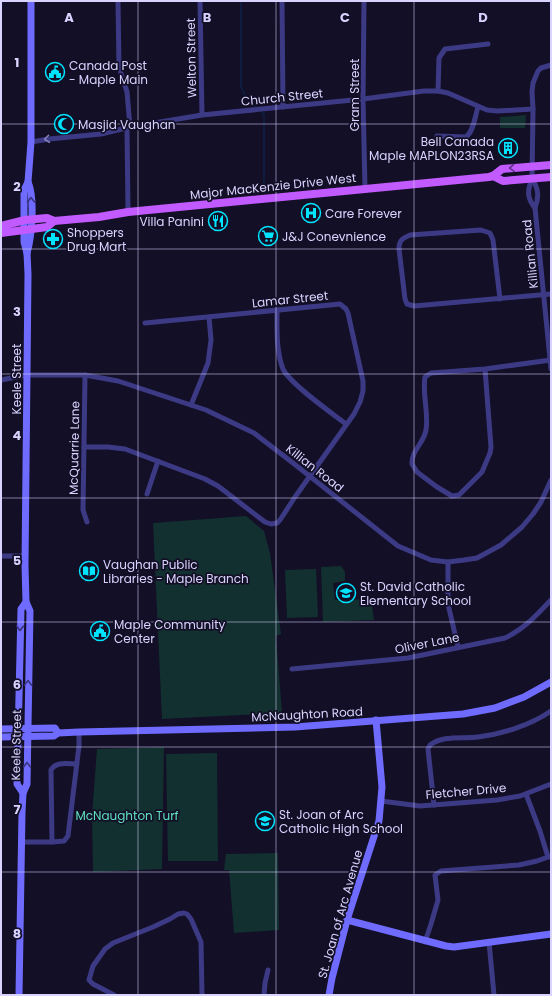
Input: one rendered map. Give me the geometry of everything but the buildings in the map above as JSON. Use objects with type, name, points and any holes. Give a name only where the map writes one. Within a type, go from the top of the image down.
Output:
[{"type":"main road","name":"Keele Street","points":[[19,995],[21,842],[23,793],[27,784],[30,611],[26,602],[25,556],[27,253],[24,242],[28,219],[24,190],[28,182],[31,142],[31,1]]},
{"type":"main road","name":"Major MacKenzie Drive West","points":[[1,226],[28,219],[47,218],[54,221],[99,217],[128,212],[493,176],[502,169],[551,165]]},
{"type":"main road","name":"Major MacKenzie Drive West","points":[[493,176],[503,181],[551,177]]},
{"type":"main road","name":"Major MacKenzie Drive West","points":[[1,233],[47,227],[54,221]]},
{"type":"main road","name":"Keele Street","points":[[23,793],[17,784],[21,610],[26,602]]},
{"type":"main road","name":"McNaughton Road","points":[[1,737],[54,736],[58,733],[79,732],[295,727],[463,714],[495,708],[524,697],[551,682]]},
{"type":"main road","name":"St. Joan of Arc Avenue","points":[[330,995],[332,978],[348,920],[379,821],[382,787],[376,720]]},
{"type":"main road","name":"McNaughton Road","points":[[1,729],[55,728],[58,733]]},
{"type":"main road","points":[[348,920],[425,942],[450,947],[551,934]]},
{"type":"street","points":[[118,1],[119,67],[127,92],[128,212]]},
{"type":"street","name":"Welton Street","points":[[200,1],[202,115]]},
{"type":"street","points":[[282,1],[283,107]]},
{"type":"street","name":"Gram Street","points":[[364,1],[363,99],[365,189]]},
{"type":"street","points":[[438,91],[439,58],[441,52],[445,49],[488,44]]},
{"type":"street","points":[[532,179],[532,92],[535,77],[541,68],[551,65]]},
{"type":"street","name":"Church Street","points":[[31,142],[101,134],[128,127],[202,115],[363,99],[424,91],[438,91],[456,96],[486,110],[497,111],[533,108]]},
{"type":"street","points":[[437,136],[466,137],[469,135],[472,130],[478,107]]},
{"type":"street","name":"Killian Road","points":[[535,208],[529,201],[528,187],[532,179],[538,187],[538,200],[535,208],[551,369]]},
{"type":"street","points":[[500,299],[493,240],[490,233],[481,230],[410,235],[400,241],[399,246],[403,288],[405,299],[408,304],[414,306],[500,299],[551,294]]},
{"type":"street","name":"Lamar Street","points":[[145,323],[340,304],[346,309],[350,320],[363,381],[363,391],[360,402],[354,414],[309,476],[280,520],[277,522],[271,524],[265,522],[218,486],[205,478],[158,461]]},
{"type":"street","points":[[277,310],[279,350],[284,370],[298,386],[346,424]]},
{"type":"street","points":[[191,405],[208,363],[211,340],[209,317]]},
{"type":"street","points":[[485,369],[491,447],[490,453],[482,472],[460,495],[452,496],[421,476],[412,464],[412,456],[426,432],[425,377],[431,373],[485,369],[551,360]]},
{"type":"street","name":"Killian Road","points":[[1,380],[27,375],[85,375],[118,381],[206,410],[254,433],[398,546],[431,560],[448,562],[477,558],[501,545],[522,527],[533,514],[550,488],[551,480]]},
{"type":"street","name":"McQuarrie Lane","points":[[85,375],[83,510],[87,522]]},
{"type":"street","points":[[84,447],[125,449],[158,461],[147,494]]},
{"type":"street","points":[[1,556],[25,556]]},
{"type":"street","points":[[448,562],[448,604],[458,647]]},
{"type":"street","name":"Oliver Lane","points":[[292,669],[388,661],[505,638],[516,633],[535,618],[551,600]]},
{"type":"street","points":[[434,805],[428,749],[430,745],[440,740],[478,737],[506,731],[520,727],[551,711]]},
{"type":"street","points":[[21,842],[64,841],[68,836],[77,764],[79,732]]},
{"type":"street","points":[[52,842],[52,769],[56,764],[77,764]]},
{"type":"street","name":"Fletcher Drive","points":[[381,801],[410,805],[434,805],[497,800],[526,794],[551,784]]},
{"type":"street","points":[[425,942],[432,924],[438,900],[435,875],[441,870],[519,865],[550,856],[526,794]]},
{"type":"street","points":[[114,995],[93,984],[90,980],[93,966],[104,949],[121,939],[153,927],[178,914],[184,913],[187,914],[191,920],[201,942],[202,995]]},
{"type":"street","points":[[489,942],[494,995]]},
{"type":"street","points":[[264,995],[268,970]]},
{"type":"green space","points":[[526,115],[525,128],[500,128],[500,117]]},
{"type":"green space","points":[[246,516],[264,531],[270,553],[281,634],[276,636],[282,713],[162,719],[153,523]]},
{"type":"green space","points":[[341,566],[345,572],[345,581],[333,583],[335,600],[371,599],[374,620],[323,622],[321,567]]},
{"type":"green space","points":[[316,569],[318,617],[287,618],[285,570]]},
{"type":"green space","name":"McNaughton Turf","points":[[164,747],[162,869],[93,872],[92,815],[97,749]]},
{"type":"green space","points":[[217,753],[218,861],[168,861],[166,754]]},
{"type":"green space","points":[[278,853],[279,930],[234,933],[229,870],[224,870],[226,854]]},
{"type":"waterway","points":[[241,1],[241,87],[247,99],[255,106]]},
{"type":"waterway","points":[[262,113],[264,114],[264,187]]},
{"type":"place","name":"Canada Post - Maple Main","points":[[55,72]]},
{"type":"place","name":"Masjid Vaughan","points":[[64,124]]},
{"type":"place","name":"Bell Canada Maple MAPLON23RSA","points":[[508,148]]},
{"type":"place","name":"Care Forever","points":[[311,213]]},
{"type":"place","name":"Villa Panini","points":[[218,221]]},
{"type":"place","name":"J&J Conevnience","points":[[268,236]]},
{"type":"place","name":"Shoppers Drug Mart","points":[[53,239]]},
{"type":"place","name":"Vaughan Public Libraries - Maple Branch","points":[[89,571]]},
{"type":"place","name":"St. David Catholic Elementary School","points":[[346,593]]},
{"type":"place","name":"Maple Community Center","points":[[100,631]]},
{"type":"place","name":"St. Joan of Arc Catholic High School","points":[[265,821]]}]
